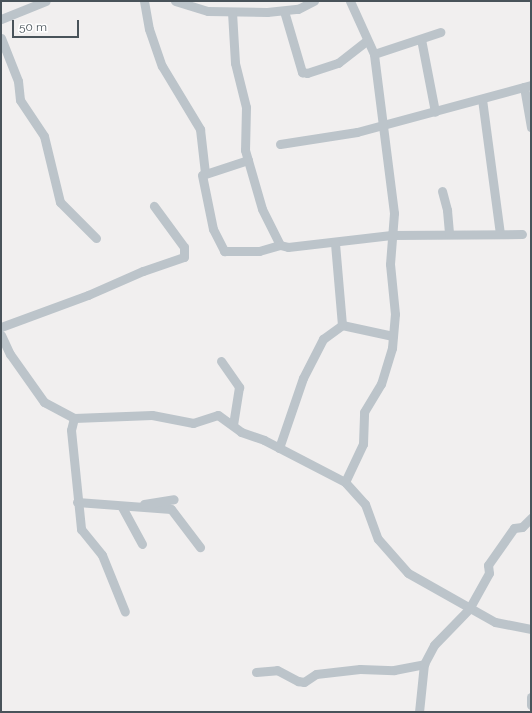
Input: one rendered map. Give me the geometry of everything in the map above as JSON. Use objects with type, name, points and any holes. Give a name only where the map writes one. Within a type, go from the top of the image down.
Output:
[{"type":"street","points":[[1,19],[46,1]]},
{"type":"street","points":[[144,1],[149,29],[162,66],[200,129],[205,173],[202,178],[213,229],[223,250],[259,251],[280,245],[288,247],[335,243],[391,235],[522,234]]},
{"type":"street","points":[[175,1],[208,11],[232,12],[284,11],[298,9],[314,1]]},
{"type":"street","points":[[345,482],[363,444],[364,412],[381,384],[393,336],[396,314],[390,264],[391,235],[394,213],[374,54],[366,41],[350,1]]},
{"type":"street","points":[[284,11],[302,72],[307,73],[338,64],[366,41]]},
{"type":"street","points":[[232,12],[232,34],[235,64],[246,107],[245,150],[262,210],[280,245]]},
{"type":"street","points":[[374,54],[440,32]]},
{"type":"street","points":[[1,38],[18,81],[20,100],[44,136],[60,202],[96,238]]},
{"type":"street","points":[[421,39],[435,112]]},
{"type":"street","points":[[280,144],[383,126],[527,86],[531,127]]},
{"type":"street","points":[[482,99],[500,234]]},
{"type":"street","points":[[205,173],[248,160]]},
{"type":"street","points":[[442,191],[447,210],[449,234]]},
{"type":"street","points":[[1,327],[88,296],[143,270],[184,257],[184,247],[154,206]]},
{"type":"street","points":[[335,243],[342,326]]},
{"type":"street","points":[[279,448],[303,378],[323,339],[342,326],[393,336]]},
{"type":"street","points":[[2,342],[44,402],[74,418],[152,415],[193,423],[218,415],[242,432],[279,448],[345,482],[365,504],[378,539],[408,573],[469,609],[496,622],[531,629]]},
{"type":"street","points":[[221,361],[239,387],[233,425]]},
{"type":"street","points":[[74,418],[71,430],[81,529],[102,555],[124,612]]},
{"type":"street","points":[[127,507],[174,499]]},
{"type":"street","points":[[78,502],[127,507],[171,509],[200,547]]},
{"type":"street","points":[[127,507],[142,544]]},
{"type":"street","points":[[419,712],[424,664],[434,645],[469,609],[489,573],[488,565],[514,528],[522,527],[531,518]]},
{"type":"street","points":[[256,672],[277,670],[298,681],[304,682],[316,674],[360,670],[394,670],[424,664]]},
{"type":"street","points":[[531,697],[531,705]]}]
